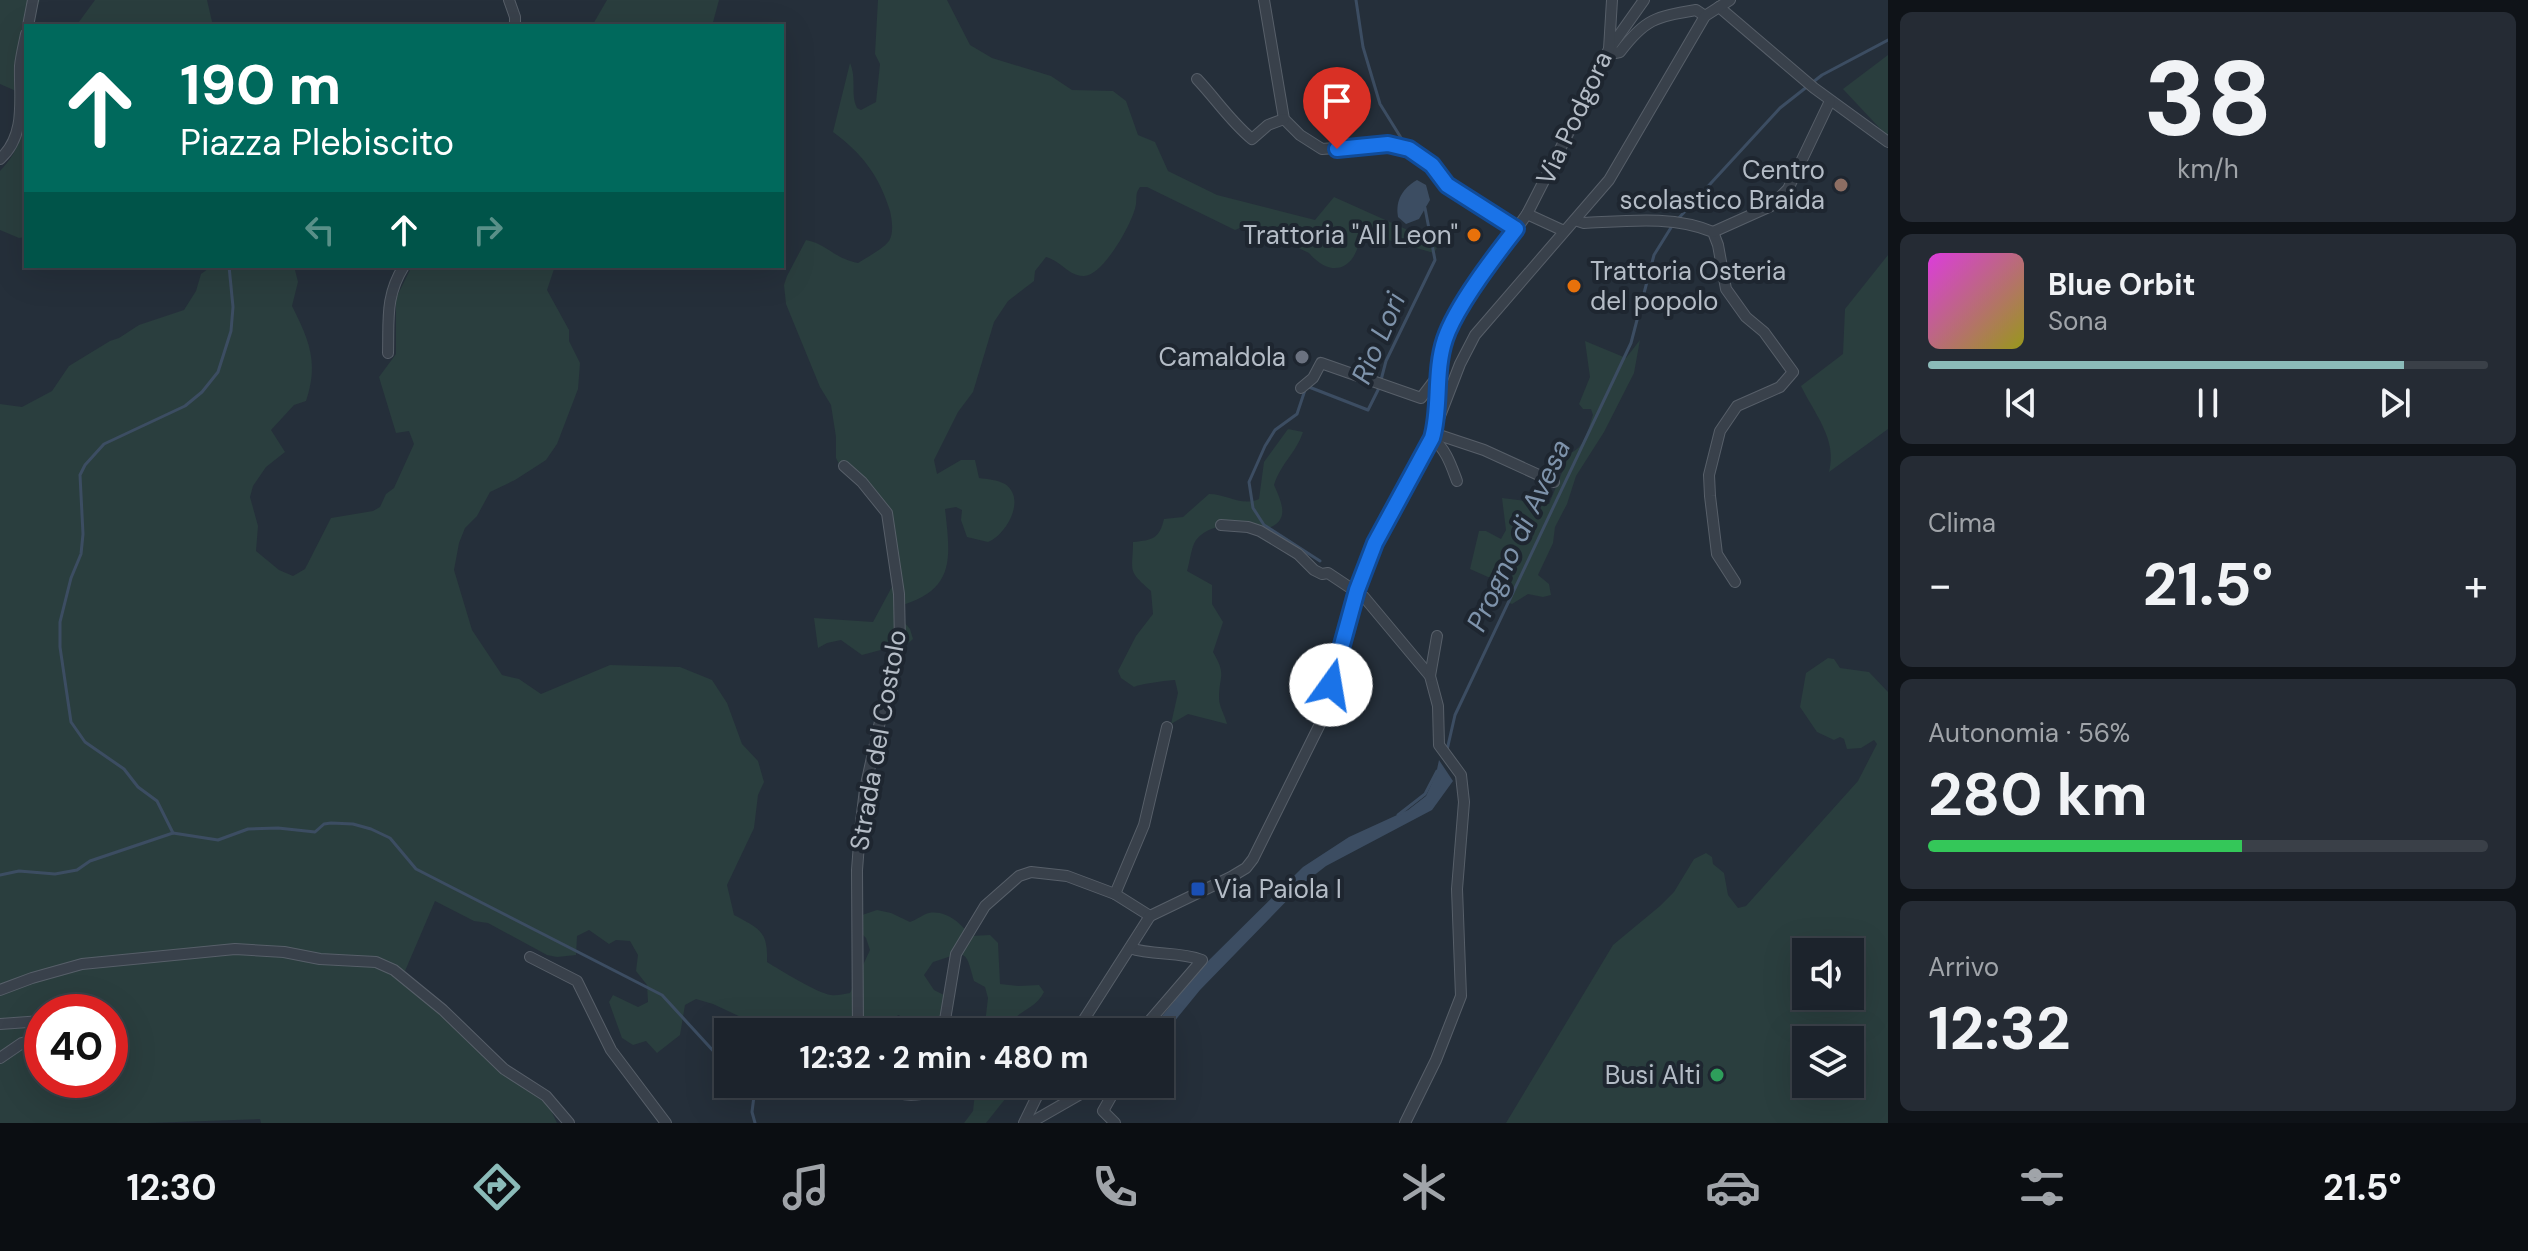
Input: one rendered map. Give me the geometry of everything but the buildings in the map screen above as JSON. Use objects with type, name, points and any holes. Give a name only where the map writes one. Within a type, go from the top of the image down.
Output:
[{"type":"street","points":[[28,24],[33,0]]},
{"type":"street","points":[[509,0],[515,24]]},
{"type":"street","points":[[1264,0],[1284,119],[1300,135],[1322,149],[1388,144],[1409,149],[1432,165],[1447,185],[1516,229]]},
{"type":"street","name":"Via Podgora","points":[[1434,433],[1438,376],[1445,338],[1465,302],[1527,214],[1609,49],[1612,0]]},
{"type":"street","points":[[1644,0],[1609,49],[1615,53],[1620,52],[1640,27],[1660,18],[1696,10],[1705,16]]},
{"type":"street","points":[[1085,1018],[1150,916],[1231,877],[1246,868],[1253,859],[1324,716],[1337,654],[1375,543],[1434,433],[1460,364],[1475,335],[1609,180],[1705,16],[1730,0]]},
{"type":"street","points":[[1719,7],[1830,101],[1888,142]]},
{"type":"street","points":[[0,159],[15,137],[20,118],[20,66],[24,45]]},
{"type":"street","points":[[1197,79],[1230,119],[1252,139],[1268,125],[1284,119]]},
{"type":"street","points":[[1575,220],[1584,223],[1683,223],[1713,232],[1771,206],[1788,189],[1830,101]]},
{"type":"street","points":[[1527,214],[1564,231]]},
{"type":"street","points":[[1713,232],[1726,289],[1746,317],[1764,332],[1793,372],[1780,387],[1737,406],[1720,431],[1709,475],[1710,496],[1717,554],[1735,582]]},
{"type":"street","points":[[388,353],[389,298],[393,283],[403,268]]},
{"type":"street","points":[[1301,388],[1313,378],[1321,363],[1421,398],[1438,376]]},
{"type":"street","points":[[1434,433],[1451,462],[1457,481]]},
{"type":"street","points":[[1434,433],[1484,450],[1554,482]]},
{"type":"street","name":"Strada del Costolo","points":[[844,466],[862,482],[887,513],[899,594],[900,644],[891,693],[881,717],[865,789],[860,831],[857,870],[858,1018]]},
{"type":"street","points":[[1221,525],[1260,531],[1298,554],[1314,570],[1328,573],[1357,590],[1430,676]]},
{"type":"street","points":[[1405,1123],[1436,1060],[1461,996],[1457,889],[1464,802],[1461,775],[1439,745],[1438,706],[1430,676],[1437,636]]},
{"type":"street","points":[[1115,894],[1144,825],[1167,727]]},
{"type":"street","points":[[945,1018],[956,954],[985,906],[1019,876],[1031,872],[1047,873],[1093,885],[1115,894],[1150,916]]},
{"type":"street","points":[[1130,948],[1143,952],[1186,954],[1202,960],[1152,1018]]},
{"type":"street","points":[[0,990],[82,964],[235,949],[376,962],[394,970],[443,1010],[504,1069],[546,1096],[569,1123]]},
{"type":"street","points":[[530,957],[577,981],[611,1050],[666,1123]]},
{"type":"street","points":[[0,1024],[24,1022]]},
{"type":"street","points":[[0,1058],[24,1042]]},
{"type":"street","points":[[1027,1123],[1037,1098]]},
{"type":"street","points":[[1027,1123],[1073,1098]]},
{"type":"street","points":[[1110,1098],[1103,1111],[1115,1123]]},
{"type":"green space","points":[[0,0],[40,0],[31,24],[24,24],[24,54],[16,91],[0,84]]},
{"type":"green space","points":[[95,0],[207,0],[213,24],[77,24]]},
{"type":"green space","points":[[607,0],[719,0],[713,24],[593,24]]},
{"type":"green space","points":[[878,0],[947,0],[970,45],[992,58],[1051,76],[1072,90],[1113,91],[1126,101],[1138,135],[1155,142],[1168,171],[1217,195],[1315,220],[1334,197],[1439,244],[1434,253],[1360,232],[1359,244],[1350,261],[1344,266],[1327,267],[1309,253],[1249,224],[1235,230],[1147,187],[1140,187],[1130,223],[1099,268],[1091,274],[1078,275],[1046,257],[1035,271],[1034,281],[1008,301],[994,322],[973,392],[958,412],[934,460],[937,474],[961,460],[975,460],[979,478],[1005,484],[1014,498],[1012,516],[1007,525],[988,542],[967,537],[961,520],[962,510],[956,507],[945,509],[948,559],[945,572],[929,592],[896,607],[896,613],[910,629],[913,639],[904,647],[862,655],[841,640],[818,648],[814,618],[873,622],[894,583],[885,517],[876,501],[841,468],[836,458],[831,405],[820,387],[786,304],[784,285],[806,240],[858,263],[891,238],[890,211],[875,177],[853,148],[833,132],[850,63],[857,108],[861,110],[876,102],[880,64],[875,54]]},
{"type":"green space","points":[[1888,55],[1888,137],[1843,89]]},
{"type":"green space","points":[[24,120],[24,237],[19,238],[0,230],[0,171],[20,139]]},
{"type":"green space","points":[[1888,255],[1888,429],[1829,472],[1828,438],[1801,386],[1843,354],[1845,309]]},
{"type":"green space","points":[[209,268],[296,268],[298,282],[292,306],[310,352],[310,387],[306,401],[294,405],[271,430],[285,452],[266,467],[253,486],[250,497],[258,526],[256,551],[279,570],[293,576],[305,569],[331,518],[380,507],[386,494],[394,488],[414,444],[409,431],[396,433],[379,377],[396,354],[396,298],[411,268],[554,268],[547,290],[569,330],[569,341],[580,363],[578,389],[557,444],[546,460],[490,492],[477,516],[465,528],[454,570],[472,630],[502,675],[519,679],[541,694],[610,665],[680,667],[712,680],[727,703],[742,744],[758,761],[764,782],[758,795],[754,828],[727,885],[734,915],[756,928],[764,937],[767,962],[825,993],[850,993],[870,950],[866,938],[856,928],[859,916],[877,910],[910,922],[936,913],[953,919],[971,936],[990,935],[998,943],[1000,984],[1039,985],[1044,992],[1040,999],[1015,1018],[986,1018],[988,998],[985,987],[974,981],[969,963],[959,954],[933,962],[924,975],[934,990],[946,996],[945,1018],[901,1018],[899,1015],[893,1018],[743,1018],[696,999],[685,1005],[680,1035],[657,1053],[646,1041],[633,1045],[622,1038],[609,1002],[613,995],[638,1007],[648,1002],[647,985],[636,971],[638,955],[630,941],[616,940],[609,944],[589,930],[577,936],[576,955],[547,955],[488,923],[474,921],[435,901],[402,978],[546,1100],[557,1123],[261,1123],[260,1119],[0,1123],[0,404],[22,407],[52,391],[69,366],[110,341],[139,325],[184,310],[196,291],[201,274]]},
{"type":"green space","points":[[1640,340],[1634,373],[1604,432],[1576,476],[1555,527],[1553,543],[1538,575],[1549,584],[1551,595],[1528,594],[1512,604],[1507,602],[1507,584],[1501,577],[1488,577],[1470,569],[1479,531],[1501,539],[1506,530],[1502,498],[1549,504],[1570,453],[1583,442],[1593,415],[1591,409],[1583,409],[1579,404],[1590,377],[1585,341],[1626,358]]},
{"type":"green space","points":[[1288,429],[1303,432],[1274,485],[1282,507],[1281,518],[1262,530],[1237,524],[1209,530],[1194,543],[1187,571],[1212,585],[1212,604],[1223,622],[1213,652],[1221,671],[1219,701],[1227,724],[1188,714],[1171,724],[1178,693],[1175,680],[1134,687],[1121,678],[1118,671],[1136,636],[1153,614],[1151,591],[1134,574],[1133,542],[1154,537],[1164,519],[1183,517],[1209,494],[1247,502],[1259,499],[1264,462]]},
{"type":"green space","points":[[1828,658],[1834,659],[1840,668],[1869,672],[1888,692],[1888,1123],[1506,1123],[1613,945],[1674,892],[1694,859],[1706,853],[1712,857],[1713,864],[1724,873],[1728,895],[1738,908],[1746,906],[1858,781],[1877,744],[1874,740],[1861,748],[1847,749],[1844,739],[1834,740],[1817,732],[1800,707],[1806,673]]},
{"type":"green space","points":[[974,1098],[1006,1098],[986,1123],[964,1123],[973,1111]]},
{"type":"water","points":[[1417,180],[1426,185],[1430,200],[1419,219],[1406,224],[1398,217],[1399,200]]},
{"type":"water","points":[[1439,760],[1453,781],[1432,810],[1326,866],[1303,884],[1200,990],[1174,1022],[1174,1018],[1160,1018],[1202,967],[1303,867],[1349,837],[1408,810],[1426,796]]},
{"type":"waterway","name":"Rio Lori","points":[[1356,0],[1363,47],[1380,104],[1403,141]]},
{"type":"waterway","name":"Progno di Avesa","points":[[1677,220],[1780,108],[1822,75],[1888,40]]},
{"type":"waterway","name":"Rio Lori","points":[[1381,380],[1386,361],[1435,260],[1425,208]]},
{"type":"waterway","name":"Progno di Avesa","points":[[1447,750],[1455,715],[1631,343],[1654,255],[1672,226]]},
{"type":"waterway","points":[[173,833],[157,801],[138,787],[124,769],[85,742],[71,722],[60,647],[60,622],[71,578],[81,554],[80,475],[104,444],[185,406],[202,392],[218,372],[231,331],[233,307],[229,268]]},
{"type":"waterway","name":"Rio Lori","points":[[1309,387],[1368,410],[1379,388]]},
{"type":"waterway","name":"Rio Lori","points":[[1305,390],[1297,414],[1275,430],[1249,482],[1253,508],[1264,525],[1320,561]]},
{"type":"waterway","name":"Progno di Avesa","points":[[1398,815],[1425,794],[1437,771]]},
{"type":"waterway","points":[[0,875],[19,871],[55,874],[77,870],[90,861],[173,833],[218,840],[248,829],[315,832],[324,824],[353,824],[390,838],[416,869],[662,995],[714,1052]]},
{"type":"waterway","points":[[754,1098],[752,1112],[755,1123]]},
{"type":"place","name":"Centro scolastico Braida","points":[[1841,185]]},
{"type":"place","name":"Trattoria \"All Leon\"","points":[[1474,235]]},
{"type":"place","name":"Trattoria Osteria del popolo","points":[[1574,286]]},
{"type":"place","name":"Camaldola","points":[[1302,357]]},
{"type":"place","name":"Via Paiola I","points":[[1198,889]]},
{"type":"place","name":"Busi Alti","points":[[1717,1075]]},
{"type":"route","points":[[1331,685],[1337,654],[1375,543],[1426,452],[1436,426],[1436,389],[1445,338],[1465,302],[1516,229],[1447,185],[1432,165],[1409,149],[1388,144],[1337,149]]}]
